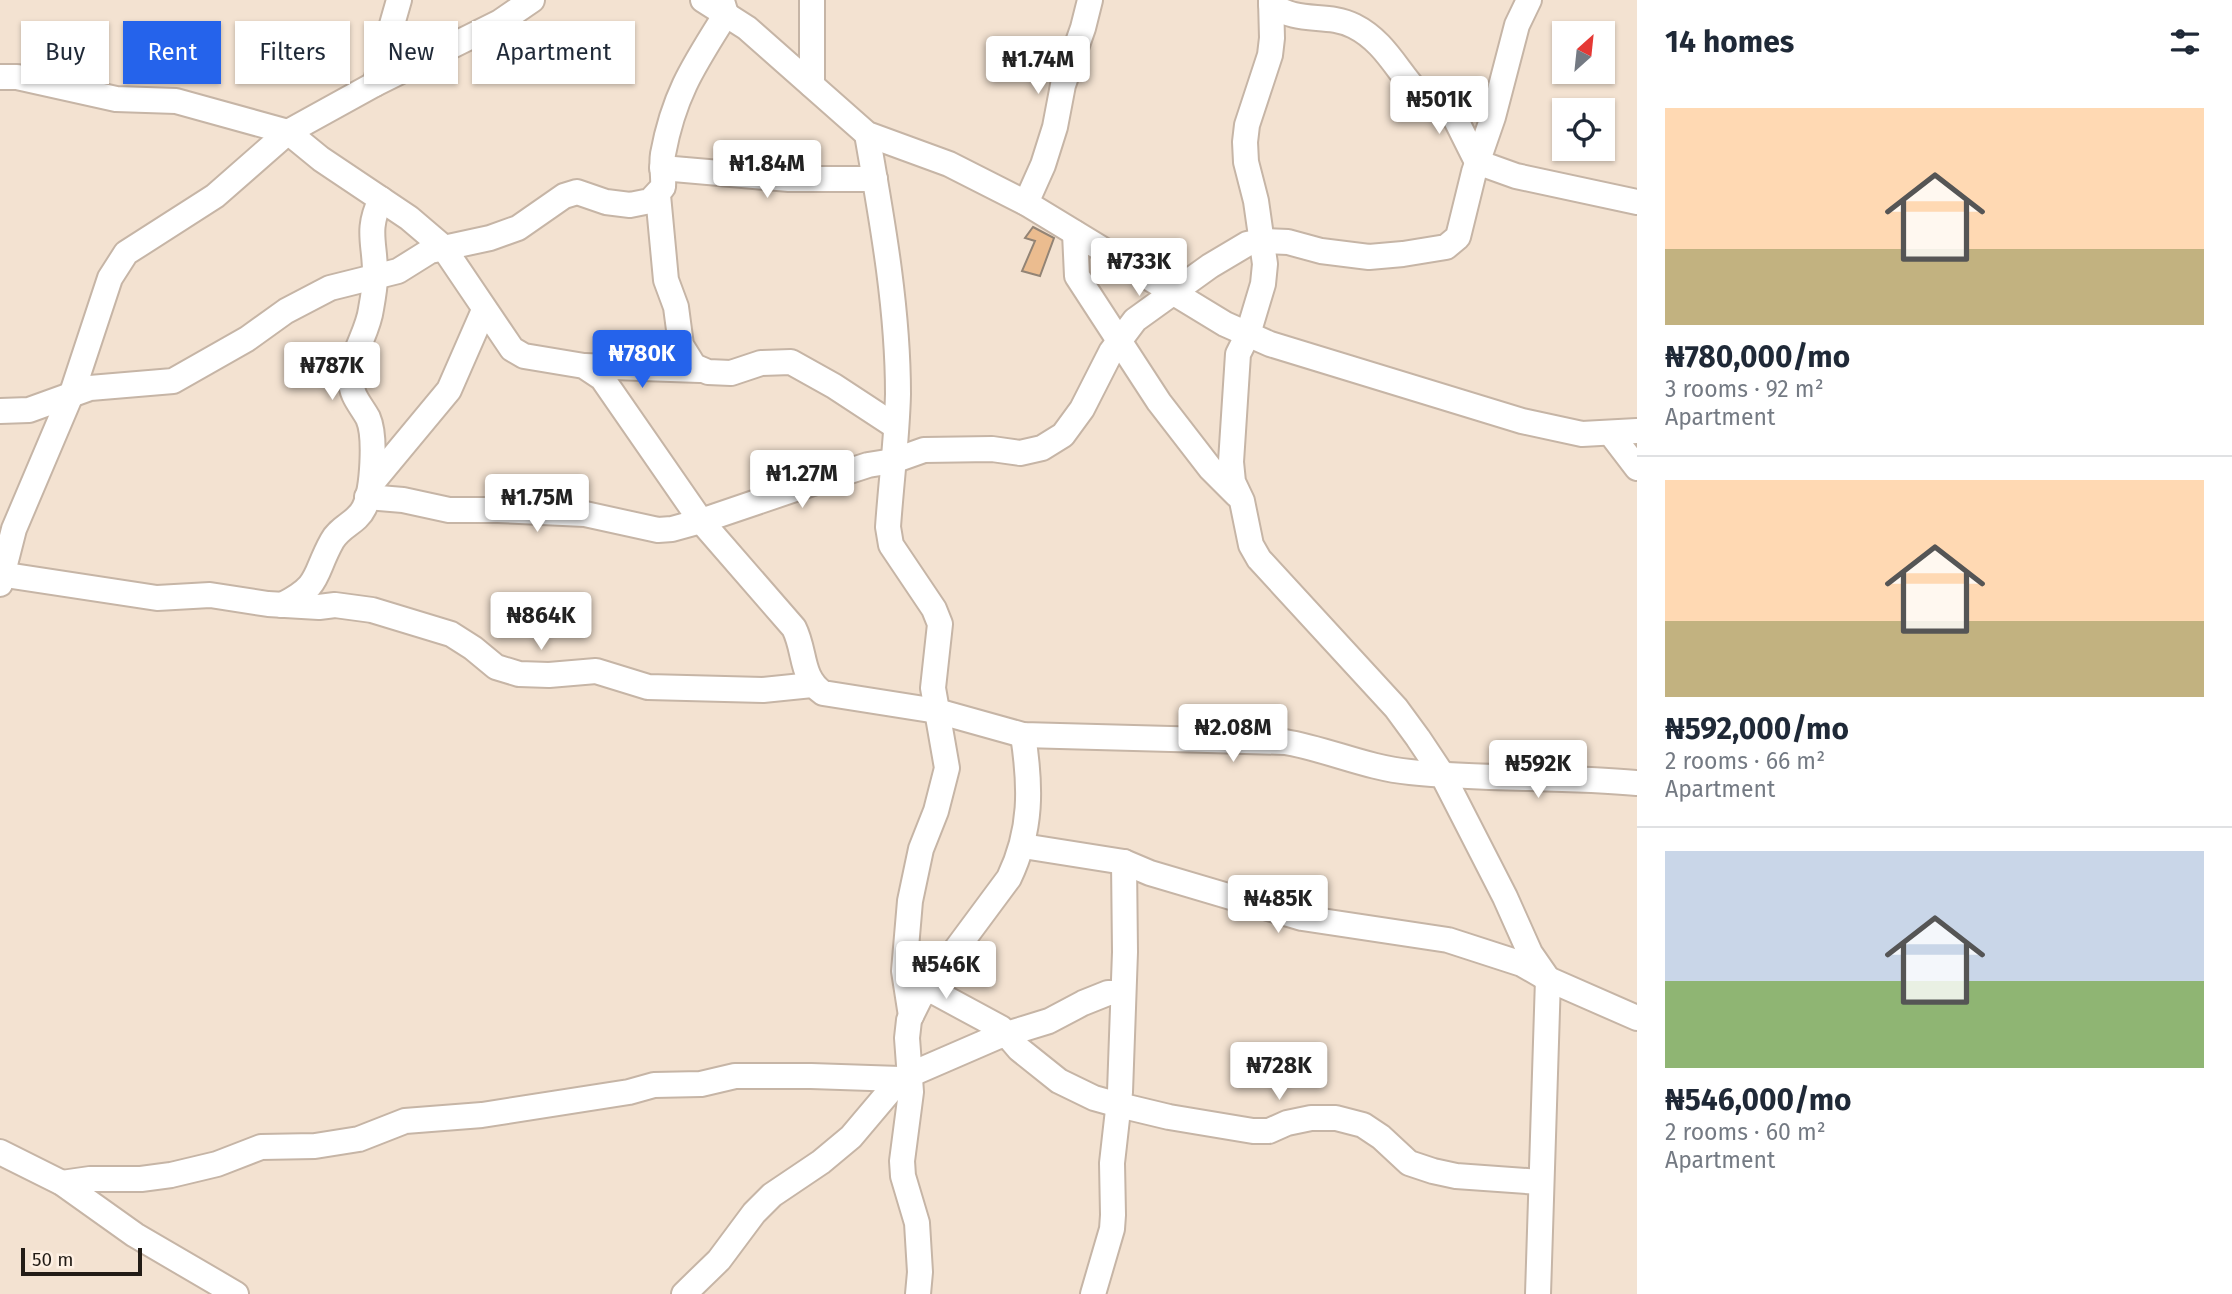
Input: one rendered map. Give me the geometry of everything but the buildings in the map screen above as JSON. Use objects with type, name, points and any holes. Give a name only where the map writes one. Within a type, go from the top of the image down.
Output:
[{"type":"street","points":[[393,21],[399,0]]},
{"type":"street","points":[[458,43],[500,22],[532,0]]},
{"type":"street","points":[[703,0],[724,7],[867,134],[949,164],[1026,203],[1173,292],[1237,337],[1270,344],[1522,421],[1582,434],[1637,431]]},
{"type":"street","points":[[812,0],[812,85]]},
{"type":"street","points":[[1026,203],[1051,140],[1063,85],[1090,0]]},
{"type":"street","points":[[369,491],[449,510],[585,514],[658,530],[701,521],[924,450],[992,449],[1020,453],[1042,448],[1063,435],[1082,409],[1119,339],[1135,320],[1210,266],[1247,244],[1262,241],[1288,242],[1321,251],[1369,257],[1446,247],[1458,237],[1517,25],[1529,0]]},
{"type":"street","points":[[1271,2],[1283,13],[1334,20],[1362,30],[1382,46],[1418,93],[1432,105],[1449,111],[1454,116],[1477,162],[1516,176],[1637,202]]},
{"type":"street","points":[[1271,2],[1270,55],[1247,125],[1245,142],[1246,162],[1256,201],[1265,264],[1263,284],[1237,337],[1231,462],[1233,482],[1242,501],[1251,545],[1259,559],[1396,708],[1442,774],[1505,897],[1530,953],[1548,979],[1538,1294]]},
{"type":"street","points":[[699,370],[687,358],[678,335],[676,307],[666,280],[658,195],[664,180],[662,168],[672,113],[689,73],[724,7]]},
{"type":"street","points":[[0,77],[18,78],[116,99],[176,101],[288,132],[321,159],[409,218],[443,247],[512,349],[524,356],[584,366],[730,373],[761,363],[791,362],[895,426]]},
{"type":"street","points":[[375,84],[288,132],[215,196],[126,253],[110,278],[72,393],[14,529],[1,578],[157,598],[210,595],[282,605],[349,606],[451,634],[496,667],[519,674],[549,675],[596,671],[648,687],[763,690],[812,685]]},
{"type":"street","points":[[867,134],[895,333],[898,395],[888,527],[891,545],[934,609],[940,624],[933,688],[947,768],[936,811],[921,849],[910,901],[904,971],[911,1016]]},
{"type":"street","points":[[662,168],[789,179],[875,179]]},
{"type":"street","points":[[0,411],[29,410],[90,388],[173,381],[185,376],[209,358],[247,339],[286,310],[330,288],[398,271],[430,251],[490,238],[518,228],[564,196],[577,192],[606,202],[630,205],[650,201],[658,195]]},
{"type":"street","points":[[282,605],[302,595],[313,583],[337,530],[356,520],[365,507],[369,491],[369,420],[353,394],[351,380],[353,364],[371,312],[375,275],[372,217],[381,199]]},
{"type":"street","points":[[1074,233],[1077,276],[1159,402],[1210,468],[1242,501]]},
{"type":"street","points":[[369,491],[449,390],[484,310]]},
{"type":"street","points":[[584,366],[602,378],[701,521],[794,628],[801,643],[808,678],[812,685],[823,693],[937,711],[1023,735],[1284,742],[1347,760],[1408,772],[1637,783]]},
{"type":"street","points":[[1611,434],[1637,468]]},
{"type":"street","points":[[918,1294],[920,1272],[917,1223],[903,1176],[902,1161],[909,1113],[905,1077],[906,1038],[911,1016],[927,989],[1009,878],[1023,846],[1029,794],[1023,735]]},
{"type":"street","points":[[1023,846],[1124,862],[1162,877],[1302,918],[1448,940],[1522,964],[1548,979],[1637,1018]]},
{"type":"street","points":[[1093,1294],[1112,1228],[1112,1163],[1119,1105],[1126,909],[1124,862]]},
{"type":"street","points":[[927,989],[1001,1028],[1019,1049],[1059,1081],[1094,1098],[1253,1131],[1269,1131],[1311,1118],[1336,1118],[1363,1125],[1381,1137],[1409,1163],[1433,1171],[1456,1176],[1540,1182]]},
{"type":"street","points":[[62,1184],[90,1179],[141,1179],[171,1175],[217,1164],[261,1147],[315,1146],[359,1139],[405,1121],[482,1115],[629,1092],[654,1085],[701,1084],[734,1076],[905,1077],[1006,1034],[1049,1021],[1108,993],[1123,993]]},
{"type":"street","points":[[684,1294],[719,1260],[754,1213],[772,1195],[821,1162],[850,1137],[905,1077]]},
{"type":"street","points":[[0,1152],[62,1184],[135,1235],[236,1294]]}]
